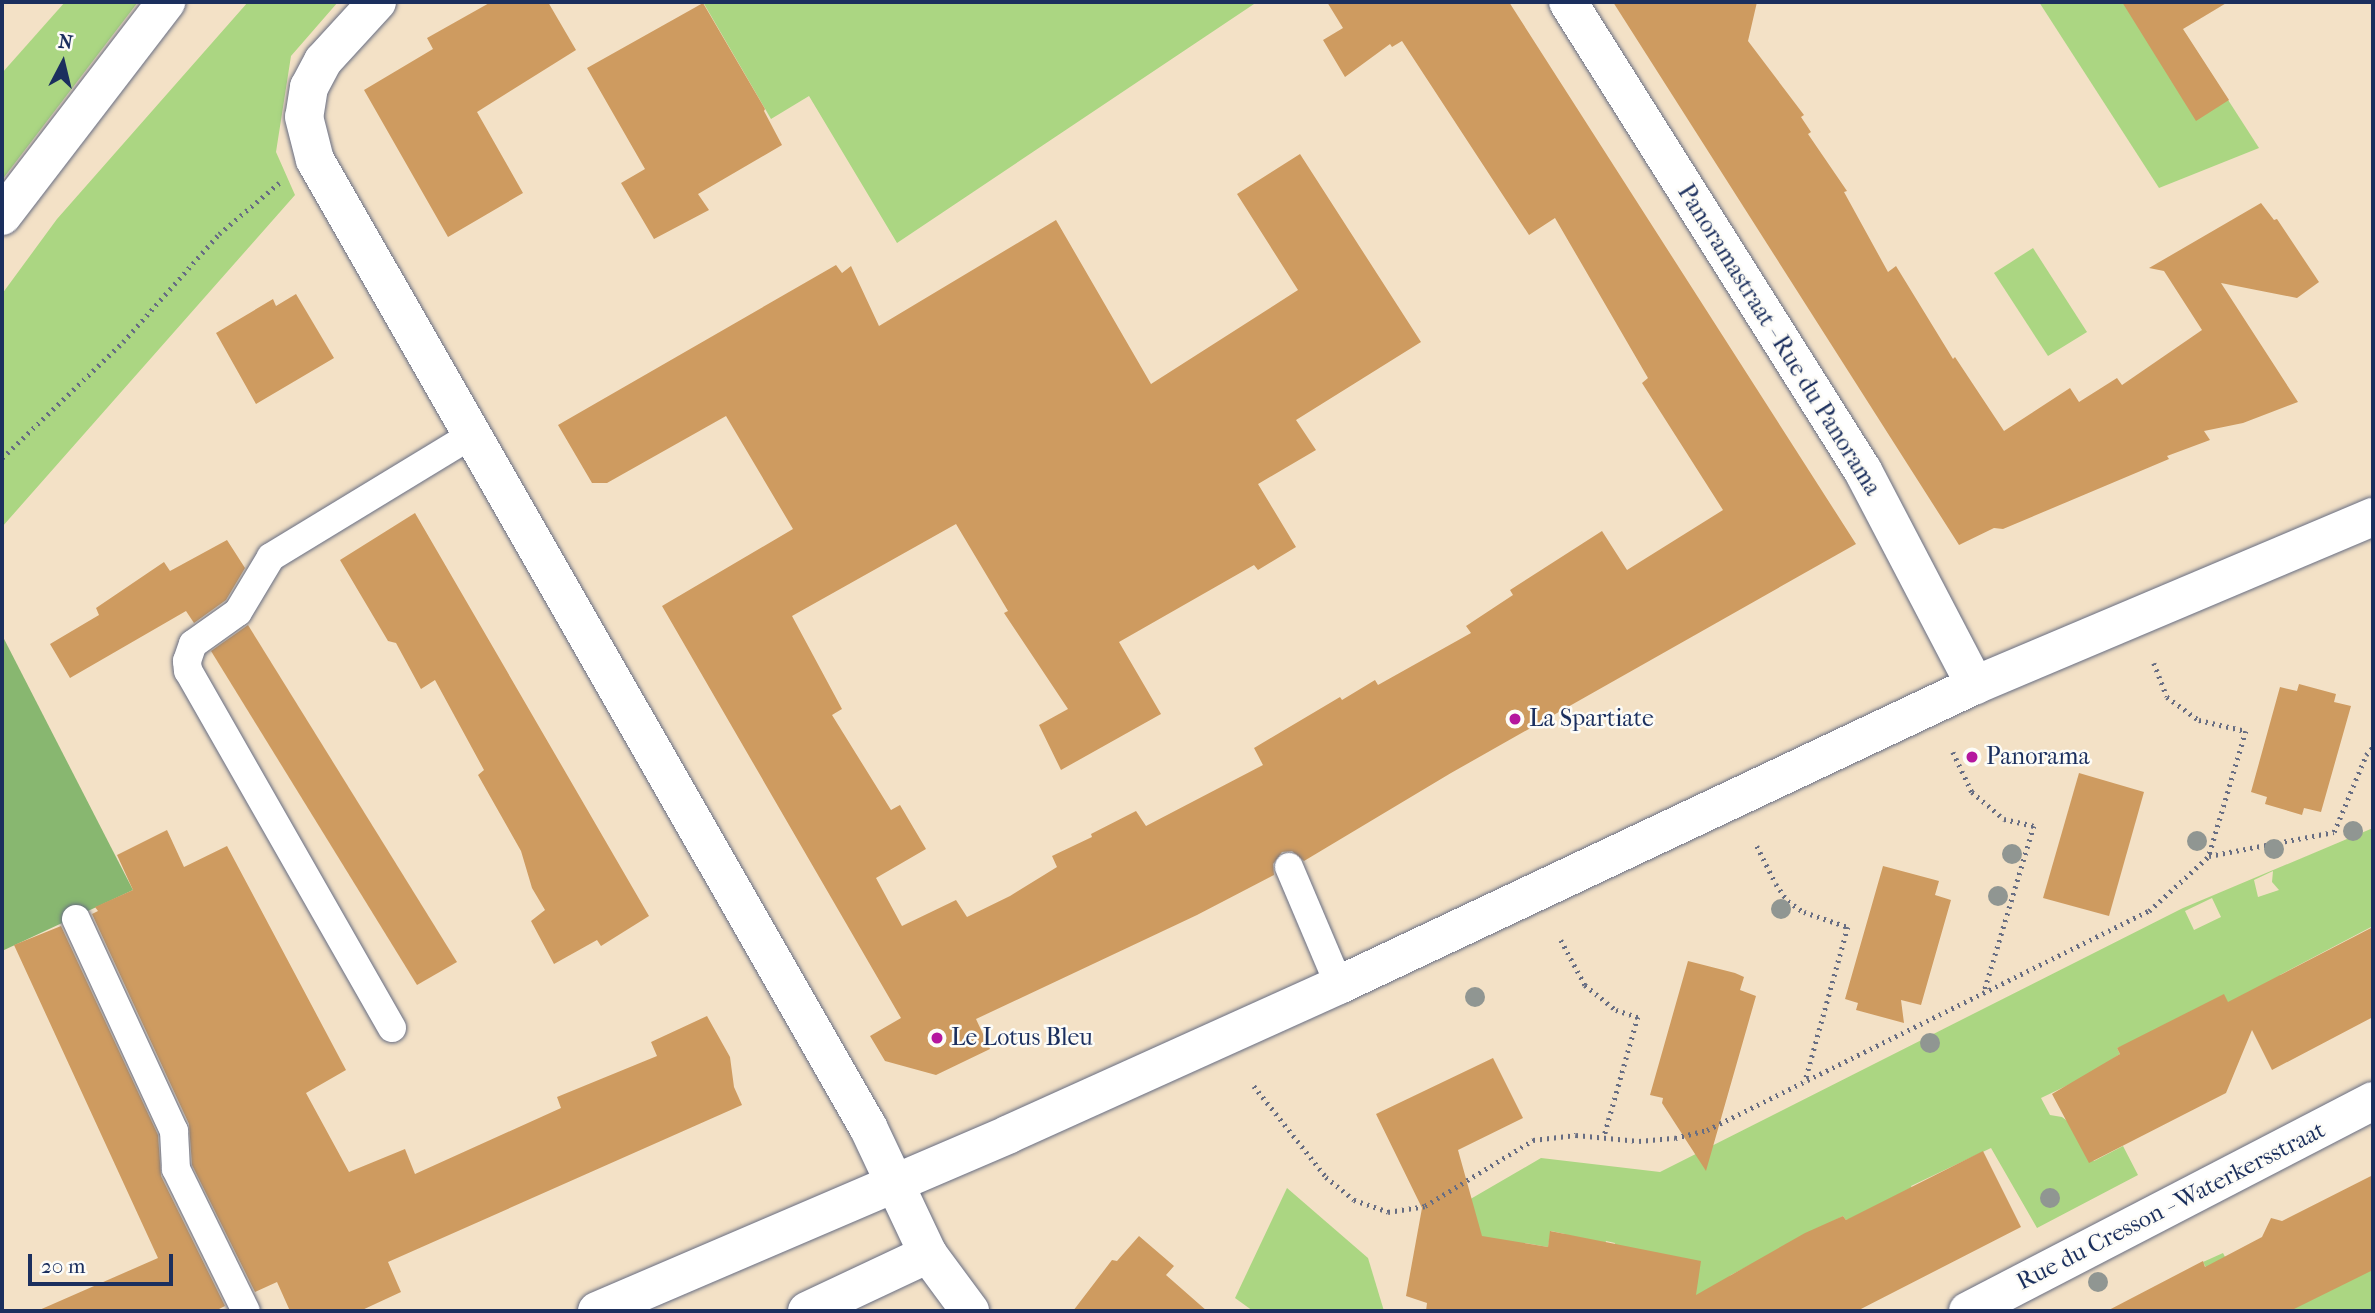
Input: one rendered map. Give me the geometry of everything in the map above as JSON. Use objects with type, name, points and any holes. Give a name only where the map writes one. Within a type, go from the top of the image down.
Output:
[{"type":"main road","points":[[2,216],[166,2]]},
{"type":"main road","points":[[377,2],[323,61],[309,87],[304,117],[314,160],[868,1126],[892,1184],[928,1254],[970,1311]]},
{"type":"main road","name":"Panoramastraat - Rue du Panorama","points":[[1568,2],[1863,471],[1975,685]]},
{"type":"main road","points":[[597,1311],[892,1184],[1339,985],[1975,685],[2373,517]]},
{"type":"main road","name":"Rue du Cresson - Waterkersstraat","points":[[1968,1311],[2373,1101]]},
{"type":"main road","points":[[807,1311],[928,1254]]},
{"type":"lane","points":[[392,1028],[188,671],[187,661],[193,644],[238,612],[271,557],[472,435]]},
{"type":"lane","points":[[1289,867],[1339,985]]},
{"type":"lane","points":[[76,919],[174,1131],[176,1169],[246,1311]]},
{"type":"path","points":[[2,458],[123,342],[219,234],[276,184],[314,160]]},
{"type":"path","points":[[1254,1086],[1326,1177],[1354,1200],[1388,1212],[1425,1206],[1533,1140],[1556,1136],[1639,1141],[1675,1138],[1707,1130],[2149,911],[2209,856],[2246,731],[2199,720],[2167,696],[2154,663]]},
{"type":"path","points":[[2209,856],[2334,832],[2366,755],[2373,747]]},
{"type":"path","points":[[1953,752],[1972,792],[2004,819],[2034,826],[1984,993]]},
{"type":"path","points":[[1757,846],[1776,884],[1788,901],[1804,912],[1848,927],[1804,1083]]},
{"type":"path","points":[[1561,940],[1585,985],[1616,1010],[1637,1017],[1604,1137]]},
{"type":"green space","points":[[65,2],[138,2],[2,180],[2,73]]},
{"type":"green space","points":[[248,2],[338,2],[291,56],[276,152],[295,195],[2,527],[2,294],[57,219]]},
{"type":"green space","points":[[703,2],[1257,2],[897,243],[809,96],[771,119]]},
{"type":"green space","points":[[2039,2],[2165,2],[2259,148],[2159,188]]},
{"type":"green space","points":[[2033,248],[2087,332],[2048,356],[1994,273]]},
{"type":"green space","points":[[2,635],[133,890],[2,951]]},
{"type":"green space","points":[[2373,828],[2373,926],[2280,975],[2287,989],[2117,1048],[2120,1054],[2087,1076],[2041,1098],[2050,1115],[2062,1117],[2070,1123],[2087,1158],[2094,1161],[2123,1146],[2138,1175],[2037,1228],[1991,1148],[1911,1186],[1918,1200],[1846,1220],[1843,1216],[1731,1275],[1710,1295],[1717,1311],[1674,1311],[1683,1258],[1613,1252],[1615,1243],[1606,1241],[1602,1258],[1562,1252],[1565,1234],[1551,1231],[1548,1247],[1525,1243],[1468,1252],[1455,1208],[1541,1158],[1660,1172],[2183,908]],"holes":[[[2273,871],[2272,882],[2279,890],[2258,897],[2254,880]],[[2212,898],[2221,917],[2194,930],[2185,911]]]},
{"type":"green space","points":[[1287,1188],[1368,1258],[1384,1311],[1253,1311],[1235,1298]]},
{"type":"green space","points":[[2223,1253],[2248,1302],[2321,1284],[2373,1257],[2373,1311],[2229,1311],[2203,1262]]},
{"type":"building","points":[[491,2],[548,2],[576,50],[477,112],[523,193],[448,237],[364,90],[433,49],[427,38]]},
{"type":"building","points":[[1327,2],[1509,2],[1856,544],[1451,773],[1304,861],[1292,851],[1282,852],[1273,864],[1274,875],[1197,915],[976,1019],[990,1049],[936,1075],[885,1061],[870,1036],[901,1018],[662,606],[793,529],[726,416],[607,483],[592,483],[558,425],[836,265],[842,273],[851,266],[879,326],[1056,220],[1151,384],[1298,290],[1237,194],[1300,154],[1421,342],[1296,420],[1316,450],[1258,484],[1296,547],[1258,570],[1254,565],[1119,642],[1161,714],[1061,770],[1039,725],[1068,709],[1004,613],[1008,611],[956,524],[792,616],[842,709],[832,715],[891,810],[900,805],[926,849],[876,878],[902,926],[956,900],[967,917],[1010,896],[1057,867],[1052,856],[1092,837],[1091,834],[1136,811],[1146,826],[1263,765],[1254,748],[1340,697],[1342,700],[1375,680],[1378,685],[1471,633],[1466,626],[1513,595],[1510,590],[1602,531],[1627,570],[1723,510],[1642,383],[1648,378],[1555,218],[1529,235],[1402,41],[1392,47],[1390,44],[1345,77],[1323,40],[1343,28]]},
{"type":"building","points":[[1613,2],[1757,2],[1748,41],[1804,115],[1801,117],[1811,132],[1808,134],[1847,191],[1844,192],[1888,272],[1896,266],[1953,359],[1955,357],[2004,431],[2070,388],[2079,402],[2117,378],[2122,385],[2202,330],[2164,271],[2149,268],[2261,203],[2274,220],[2277,219],[2319,282],[2297,298],[2221,283],[2298,402],[2243,423],[2204,431],[2210,440],[2167,456],[2169,459],[2003,529],[1994,528],[1959,545]]},
{"type":"building","points":[[2122,2],[2228,2],[2183,29],[2229,100],[2196,121]]},
{"type":"building","points":[[703,3],[765,109],[782,145],[698,194],[709,210],[654,239],[621,183],[645,169],[587,68]]},
{"type":"building","points":[[296,294],[334,358],[256,404],[216,333],[273,299],[276,306]]},
{"type":"building","points":[[415,513],[649,916],[601,946],[597,940],[554,964],[531,921],[545,910],[532,888],[521,851],[478,775],[484,770],[435,680],[421,689],[396,643],[388,641],[340,560]]},
{"type":"building","points":[[227,540],[245,568],[226,600],[194,623],[186,611],[70,678],[50,644],[99,615],[96,608],[164,562],[170,571]]},
{"type":"building","points":[[248,625],[457,962],[417,985],[211,651]]},
{"type":"building","points":[[2299,684],[2336,694],[2334,702],[2351,706],[2321,812],[2304,808],[2302,815],[2265,804],[2267,797],[2251,792],[2280,687],[2297,691]]},
{"type":"building","points":[[2079,773],[2144,792],[2109,916],[2043,898]]},
{"type":"building","points":[[167,830],[184,867],[227,846],[346,1070],[306,1093],[349,1172],[405,1149],[415,1174],[561,1108],[557,1097],[657,1056],[651,1042],[707,1016],[730,1057],[734,1087],[742,1105],[388,1262],[401,1292],[360,1311],[290,1311],[277,1282],[255,1292],[192,1165],[189,1124],[92,914],[98,911],[95,907],[133,890],[117,855]]},
{"type":"building","points":[[1883,866],[1939,881],[1935,895],[1951,900],[1921,1005],[1901,1000],[1904,1023],[1856,1010],[1858,1003],[1845,999]]},
{"type":"building","points":[[61,926],[158,1135],[161,1176],[225,1306],[215,1311],[37,1311],[158,1258],[14,945]]},
{"type":"building","points":[[2373,927],[2373,1017],[2272,1070],[2252,1030],[2226,1093],[2089,1163],[2052,1094],[2120,1054],[2117,1048],[2224,994],[2228,1002]]},
{"type":"building","points":[[1688,961],[1744,977],[1740,990],[1756,996],[1706,1171],[1662,1103],[1663,1098],[1650,1095]]},
{"type":"building","points":[[1493,1058],[1523,1118],[1458,1150],[1482,1236],[1548,1247],[1550,1231],[1701,1261],[1696,1295],[1805,1233],[1843,1216],[1846,1220],[1983,1151],[2021,1227],[1857,1311],[1426,1311],[1427,1303],[1406,1296],[1422,1208],[1376,1114]]},
{"type":"building","points":[[2373,1175],[2373,1270],[2290,1311],[2107,1311],[2203,1261],[2205,1267],[2262,1237],[2271,1218],[2282,1221]]},
{"type":"building","points":[[1139,1236],[1174,1266],[1166,1275],[1207,1311],[1073,1311],[1112,1260],[1117,1261]]},
{"type":"place","name":"La Spartiate","points":[[1515,719]]},
{"type":"place","name":"Panorama","points":[[1972,757]]},
{"type":"place","name":"Le Lotus Bleu","points":[[937,1038]]}]
